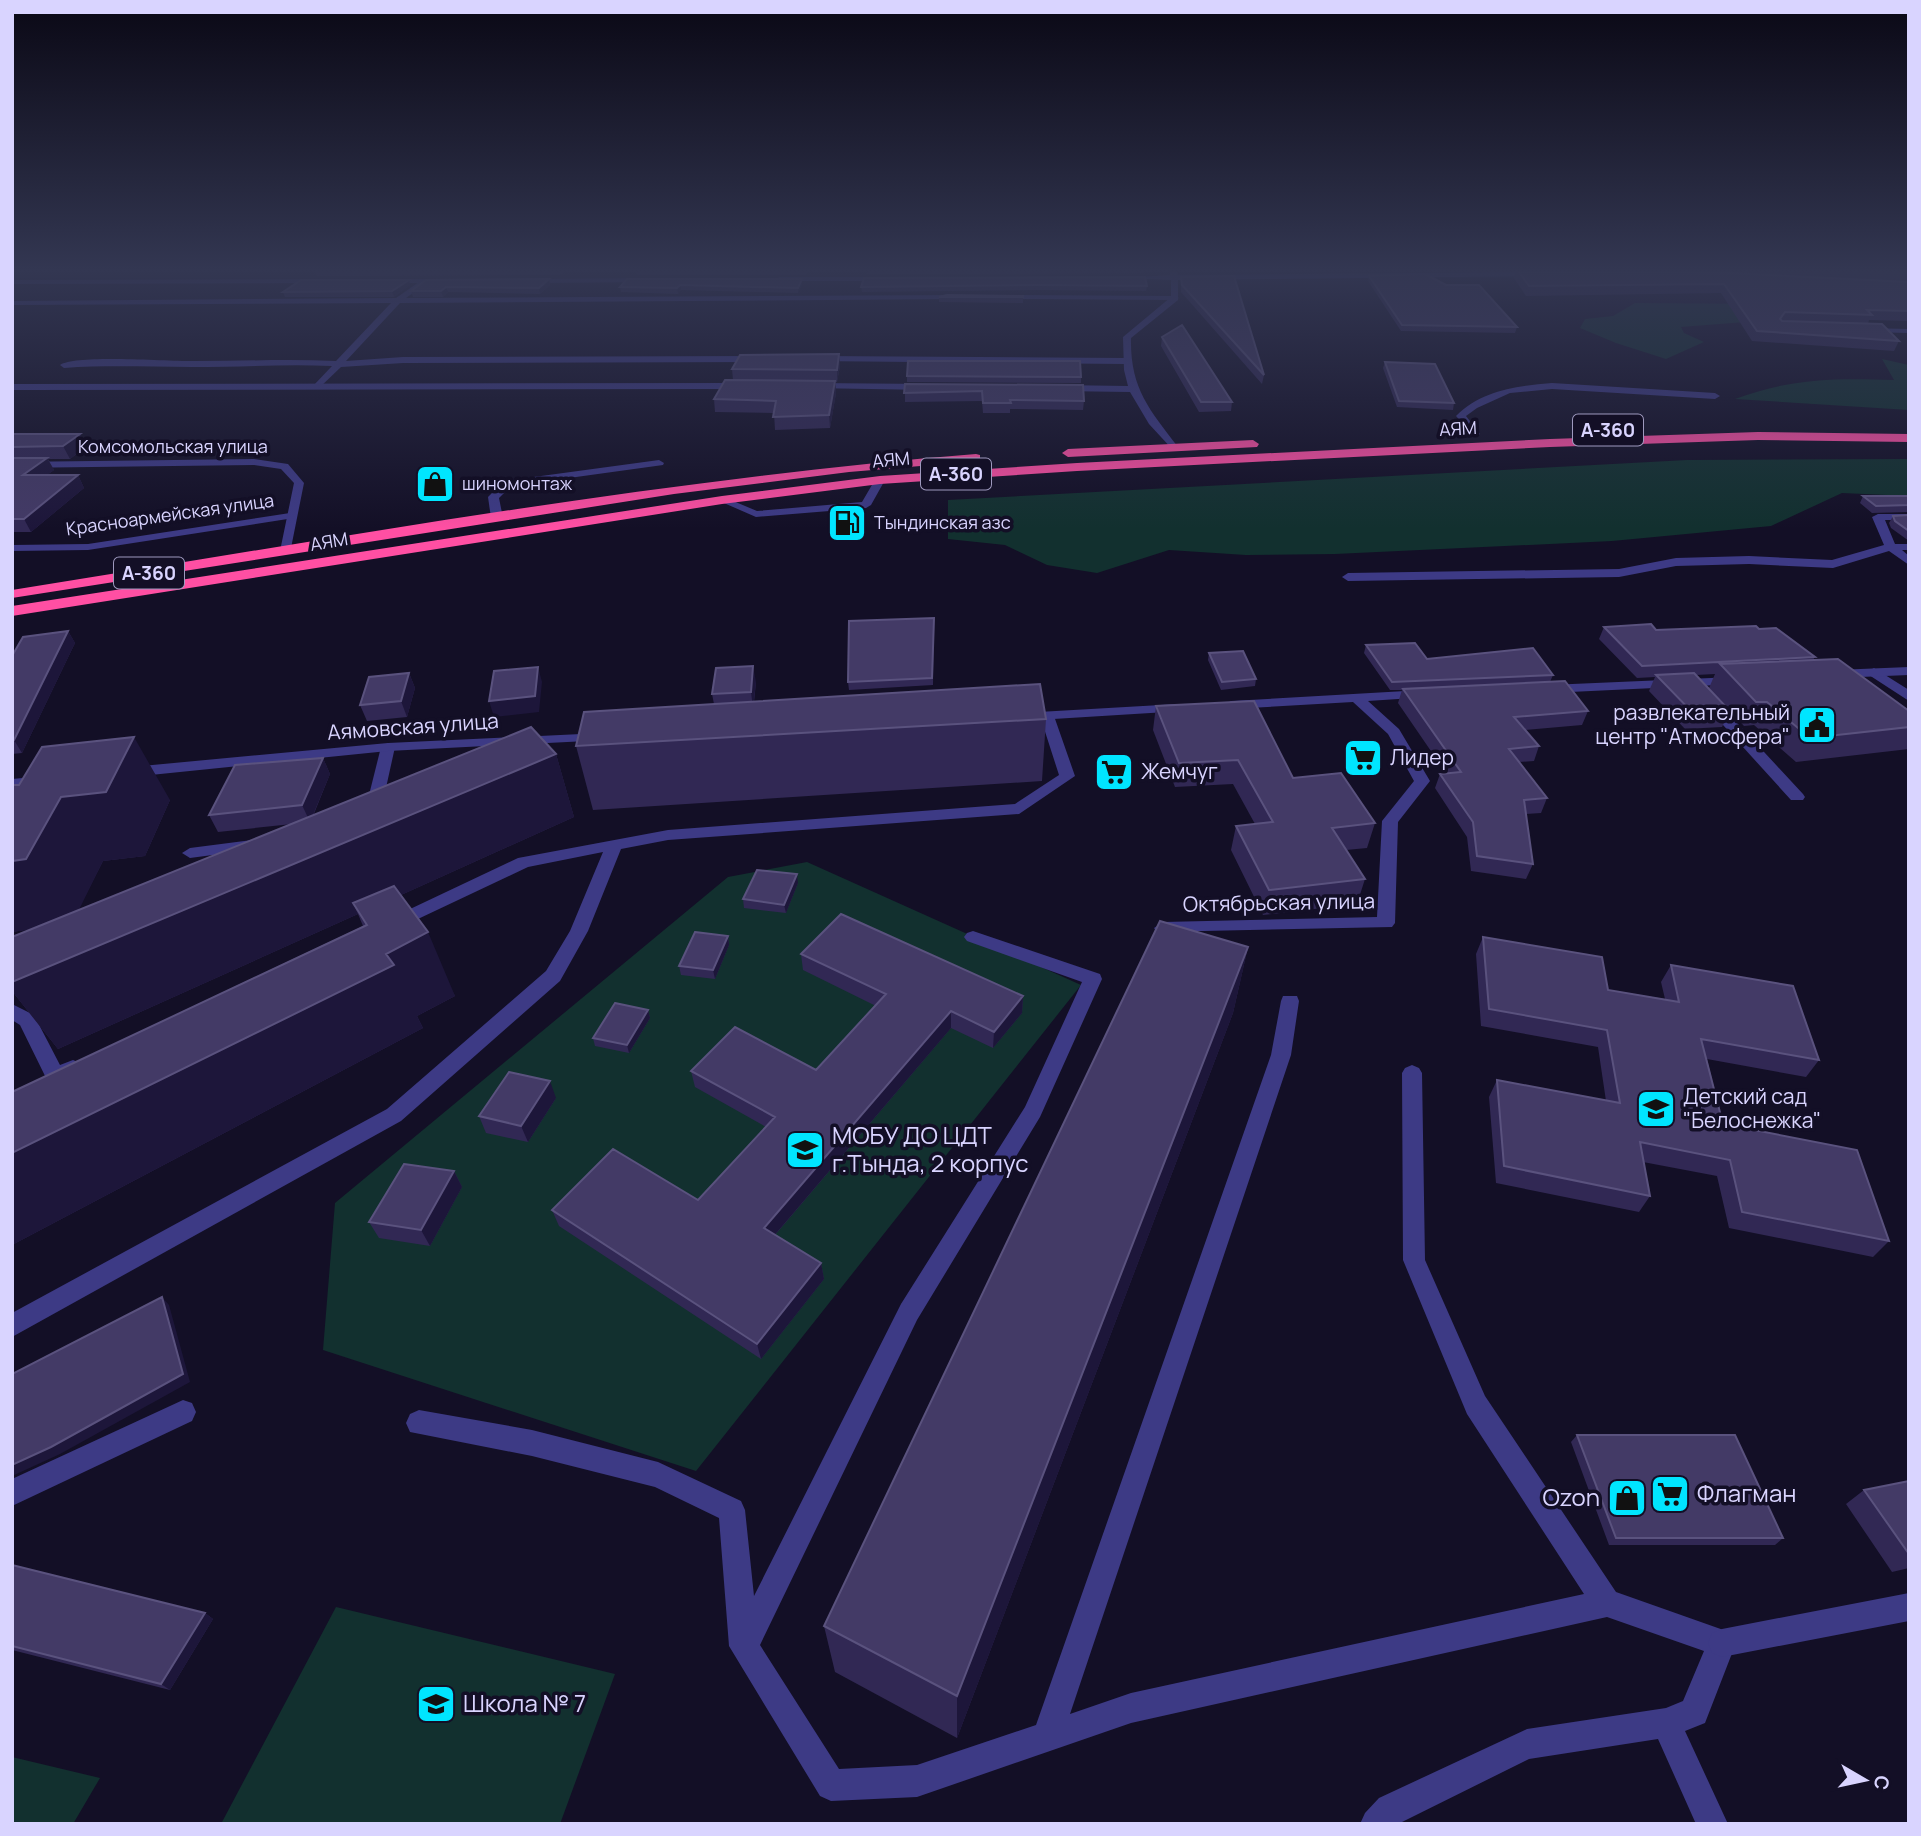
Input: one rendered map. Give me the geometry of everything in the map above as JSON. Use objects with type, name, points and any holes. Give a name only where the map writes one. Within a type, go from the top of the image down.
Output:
[{"type":"highway","name":"АЯМ","points":[[1056,453],[1736,425],[1909,427]]},
{"type":"highway","name":"АЯМ","points":[[12,611],[722,500],[880,480],[1077,467],[1550,443],[1758,436],[1909,438]]},
{"type":"highway","name":"АЯМ","points":[[12,594],[496,518],[849,468],[989,457]]},
{"type":"street","points":[[319,385],[346,358]]},
{"type":"street","points":[[1125,358],[1136,398],[1174,447]]},
{"type":"street","points":[[64,365],[266,361],[340,364],[403,360],[768,359]]},
{"type":"street","points":[[808,359],[1125,361]]},
{"type":"street","points":[[12,387],[756,386]]},
{"type":"street","points":[[797,386],[945,387]]},
{"type":"street","points":[[1475,435],[1461,416],[1474,406],[1508,390],[1552,386],[1715,396]]},
{"type":"street","points":[[1052,388],[1132,389]]},
{"type":"street","name":"Комсомольская улица","points":[[12,465],[254,462],[284,466],[299,483],[290,516],[286,551]]},
{"type":"street","points":[[496,518],[494,497],[508,483],[659,463]]},
{"type":"street","points":[[722,500],[755,514],[866,505],[880,480]]},
{"type":"street","name":"Красноармейская улица","points":[[12,548],[88,547],[290,516]]},
{"type":"street","points":[[1909,517],[1878,517],[1891,547],[1909,562]]},
{"type":"street","points":[[1348,577],[1619,573],[1676,562],[1749,559],[1833,564],[1891,547],[1909,547]]},
{"type":"street","points":[[1818,676],[1909,671]]},
{"type":"street","points":[[1874,672],[1909,697]]},
{"type":"street","points":[[1531,690],[1749,680]]},
{"type":"street","points":[[1693,683],[1797,796]]},
{"type":"street","points":[[1221,705],[1436,694]]},
{"type":"street","name":"Октябрьская улица","points":[[1163,928],[1386,923],[1390,821],[1422,781],[1394,732],[1355,697]]},
{"type":"street","points":[[1006,718],[1194,707]]},
{"type":"street","points":[[381,930],[524,862],[615,844],[668,835],[1019,809],[1067,776],[1047,716]]},
{"type":"street","name":"Аямовская улица","points":[[110,775],[388,747],[621,736]]},
{"type":"street","points":[[349,816],[374,806],[388,747]]},
{"type":"street","points":[[12,784],[54,780]]},
{"type":"street","points":[[190,853],[273,842]]},
{"type":"street","points":[[12,1326],[394,1115],[553,976],[579,931],[615,844]]},
{"type":"street","points":[[744,1646],[909,1312],[1033,1111],[1093,979],[973,937]]},
{"type":"street","points":[[1047,1736],[1281,1055],[1290,1002]]},
{"type":"street","points":[[12,1011],[27,1020],[55,1076],[93,1059]]},
{"type":"street","points":[[1412,1073],[1414,1261],[1476,1405],[1607,1603]]},
{"type":"street","points":[[12,1493],[183,1412]]},
{"type":"street","points":[[419,1423],[533,1443],[658,1475],[732,1510],[744,1646],[831,1785],[917,1781],[1131,1708],[1607,1603],[1722,1643],[1909,1607]]},
{"type":"street","points":[[1376,1824],[1390,1809],[1527,1744],[1666,1723],[1694,1712],[1722,1643]]},
{"type":"street","points":[[1666,1723],[1712,1824]]},
{"type":"green space","points":[[1882,359],[1909,365],[1909,410],[1735,399],[1795,383],[1852,379],[1894,380]]},
{"type":"green space","points":[[1909,459],[1909,496],[1842,493],[1771,526],[1612,541],[1335,554],[1246,555],[1169,550],[1097,573],[1047,565],[1005,545],[948,539],[948,500],[1687,460]]},
{"type":"green space","points":[[807,862],[1081,985],[696,1471],[323,1350],[335,1203],[728,877]]},
{"type":"green space","points":[[336,1607],[615,1674],[560,1824],[221,1824]]},
{"type":"green space","points":[[12,1757],[100,1778],[73,1824],[12,1824]]},
{"type":"building","points":[[738,358],[839,358],[837,370],[732,369]]},
{"type":"building","points":[[1174,358],[1203,358],[1232,402],[1201,402]]},
{"type":"building","points":[[1248,358],[1259,358],[1264,375]]},
{"type":"building","points":[[908,361],[1080,361],[1081,377],[907,376]]},
{"type":"building","points":[[1385,362],[1435,364],[1454,403],[1399,401]]},
{"type":"building","points":[[725,380],[835,381],[829,415],[773,417],[776,401],[714,399]]},
{"type":"building","points":[[905,384],[1083,385],[1084,401],[1010,400],[1011,403],[983,403],[982,391],[904,393]]},
{"type":"building","points":[[12,434],[80,434],[63,446],[12,447]]},
{"type":"building","points":[[12,458],[47,458],[23,475],[78,475],[24,519],[12,519]]},
{"type":"building","points":[[1863,496],[1909,496],[1909,505],[1876,506]]},
{"type":"building","points":[[1909,515],[1909,531],[1895,521],[1893,516]]},
{"type":"building","points":[[934,618],[932,678],[848,682],[849,621]]},
{"type":"building","points":[[1651,624],[1656,630],[1756,626],[1759,629],[1776,628],[1815,657],[1642,666],[1604,627]]},
{"type":"building","points":[[68,631],[12,741],[12,656],[23,637]]},
{"type":"building","points":[[1415,643],[1427,659],[1533,648],[1553,675],[1392,682],[1366,645]]},
{"type":"building","points":[[1243,651],[1256,679],[1222,682],[1209,653]]},
{"type":"building","points":[[1838,659],[1909,711],[1909,727],[1810,738],[1767,702],[1756,702],[1720,664]]},
{"type":"building","points":[[753,666],[751,692],[712,694],[716,668]]},
{"type":"building","points":[[538,667],[535,696],[489,701],[494,671]]},
{"type":"building","points":[[409,673],[401,701],[360,705],[369,677]]},
{"type":"building","points":[[1694,673],[1730,711],[1693,713],[1656,675]]},
{"type":"building","points":[[1565,681],[1588,711],[1514,717],[1539,746],[1509,749],[1547,798],[1524,800],[1533,864],[1477,856],[1473,822],[1440,774],[1461,772],[1403,689]]},
{"type":"building","points":[[1040,684],[1046,719],[576,746],[584,712]]},
{"type":"building","points":[[1254,701],[1293,778],[1341,773],[1375,823],[1332,828],[1365,879],[1269,890],[1236,826],[1273,822],[1238,760],[1179,763],[1156,706]]},
{"type":"building","points":[[531,727],[556,754],[12,982],[12,937]]},
{"type":"building","points":[[134,737],[106,792],[61,797],[26,859],[12,861],[12,785],[19,785],[42,747]]},
{"type":"building","points":[[323,758],[302,805],[209,815],[235,765]]},
{"type":"building","points":[[757,870],[797,874],[784,905],[743,899]]},
{"type":"building","points":[[394,886],[428,932],[386,954],[394,965],[12,1153],[12,1092],[367,925],[353,903]]},
{"type":"building","name":"МОБУ ДО ЦДТ г.Тында, 2 корпус","points":[[841,914],[1023,996],[994,1032],[951,1011],[764,1228],[821,1263],[757,1344],[552,1210],[613,1149],[698,1200],[775,1117],[691,1071],[735,1027],[816,1070],[886,994],[801,954]]},
{"type":"building","points":[[1160,921],[1248,947],[957,1696],[824,1626]]},
{"type":"building","points":[[695,932],[728,936],[713,970],[679,966]]},
{"type":"building","name":"Детский сад \"Белоснежка\"","points":[[1483,937],[1602,957],[1608,990],[1679,1002],[1671,965],[1793,986],[1819,1060],[1701,1039],[1723,1124],[1857,1150],[1889,1241],[1742,1212],[1730,1160],[1640,1142],[1650,1196],[1504,1166],[1497,1080],[1620,1103],[1607,1030],[1489,1009]]},
{"type":"building","points":[[615,1003],[648,1010],[627,1045],[593,1038]]},
{"type":"building","points":[[509,1072],[550,1081],[521,1126],[479,1116]]},
{"type":"building","points":[[404,1164],[454,1171],[421,1230],[369,1222]]},
{"type":"building","points":[[162,1297],[183,1374],[51,1447],[12,1465],[12,1374]]},
{"type":"building","name":"Флагман","points":[[1577,1435],[1735,1435],[1783,1538],[1616,1538]]},
{"type":"building","points":[[1909,1481],[1909,1554],[1864,1490]]},
{"type":"building","points":[[12,1565],[205,1613],[161,1684],[12,1646]]},
{"type":"place","name":"шиномонтаж","points":[[435,484]]},
{"type":"place","name":"Тындинская азс","points":[[847,523]]},
{"type":"place","name":"развлекательный центр \"Атмосфера\"","points":[[1817,725]]},
{"type":"place","name":"Лидер","points":[[1363,758]]},
{"type":"place","name":"Жемчуг","points":[[1114,772]]},
{"type":"place","name":"Детский сад \"Белоснежка\"","points":[[1656,1109]]},
{"type":"place","name":"МОБУ ДО ЦДТ г.Тында, 2 корпус","points":[[805,1150]]},
{"type":"place","name":"Флагман","points":[[1670,1494]]},
{"type":"place","name":"Ozon","points":[[1627,1498]]},
{"type":"place","name":"Школа № 7","points":[[436,1704]]}]
